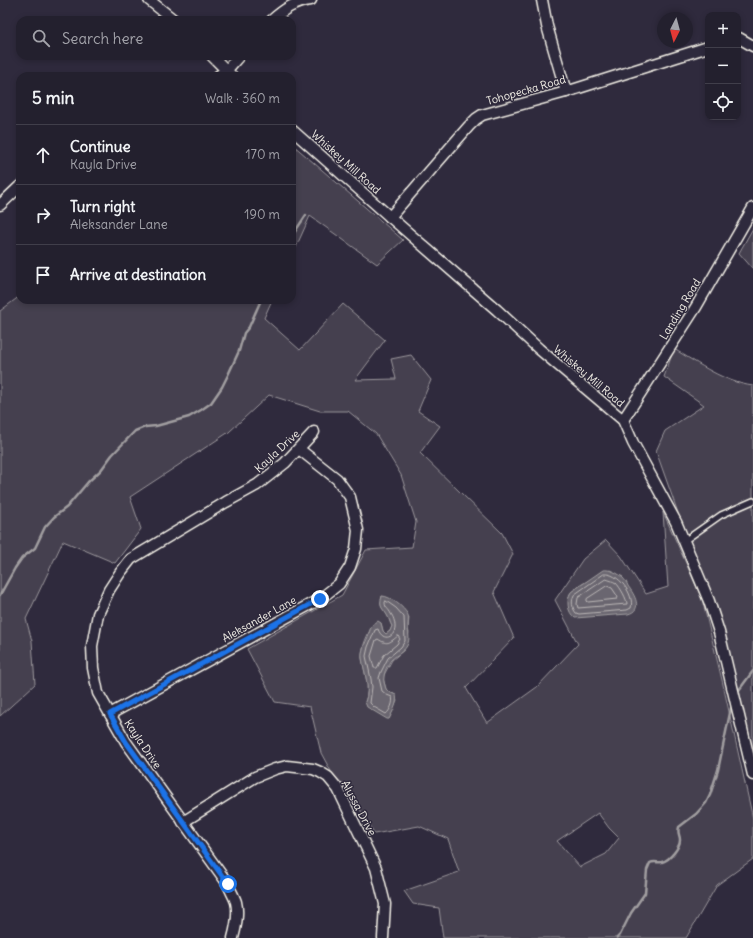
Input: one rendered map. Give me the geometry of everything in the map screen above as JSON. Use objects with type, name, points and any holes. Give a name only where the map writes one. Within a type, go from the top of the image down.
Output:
[{"type":"street","points":[[149,0],[169,16]]},
{"type":"street","points":[[276,16],[292,5],[311,0]]},
{"type":"street","points":[[542,0],[547,26],[566,92]]},
{"type":"street","points":[[741,39],[753,46]]},
{"type":"street","name":"Tohopecka Road","points":[[390,217],[476,119],[489,113],[566,92],[705,48]]},
{"type":"street","points":[[215,60],[223,72]]},
{"type":"street","points":[[227,72],[236,60]]},
{"type":"street","name":"Whiskey Mill Road","points":[[296,134],[497,310],[539,349],[622,420],[676,522],[709,601],[717,626],[753,774]]},
{"type":"street","points":[[0,205],[16,190]]},
{"type":"street","name":"Landing Road","points":[[622,420],[696,307],[753,208]]},
{"type":"street","name":"Kayla Drive","points":[[233,938],[237,916],[236,902],[228,884],[126,742],[98,693],[93,668],[92,646],[98,614],[109,590],[131,559],[257,485],[285,463],[314,432]]},
{"type":"street","name":"Aleksander Lane","points":[[110,714],[320,599],[339,584],[350,567],[356,549],[358,530],[350,497],[336,479],[299,449]]},
{"type":"street","name":"Alyssa Drive","points":[[183,822],[255,778],[275,769],[287,766],[313,769],[320,772],[328,777],[338,789],[376,868],[385,904],[383,938]]},
{"type":"lane","points":[[684,541],[721,515],[753,501]]},
{"type":"shaded area","points":[[296,147],[403,240],[377,264],[310,216],[296,247]]},
{"type":"shaded area","points":[[753,228],[753,269],[739,253]]},
{"type":"shaded area","points":[[16,299],[16,304],[270,304],[264,318],[300,350],[343,304],[385,340],[355,380],[396,379],[391,359],[411,355],[431,380],[418,411],[440,426],[420,453],[502,533],[513,554],[494,592],[514,638],[466,688],[487,723],[537,687],[578,644],[555,600],[583,559],[606,540],[621,556],[646,594],[668,587],[663,512],[702,599],[753,819],[753,859],[717,885],[686,938],[443,938],[439,908],[413,904],[404,891],[459,872],[448,839],[419,826],[374,834],[356,802],[333,775],[321,753],[310,707],[275,702],[247,649],[342,595],[366,550],[412,547],[416,522],[401,475],[376,434],[348,411],[320,411],[269,395],[229,432],[130,497],[141,529],[115,563],[63,541],[26,619],[32,641],[35,684],[0,716],[0,311]],"holes":[[[610,570],[623,577],[569,595],[582,584]],[[382,596],[409,617],[409,633],[404,650],[392,660],[383,678],[386,689],[393,693],[397,701],[389,719],[365,702],[367,696],[367,685],[362,658],[364,645],[373,624],[381,623],[383,631],[386,634],[390,631],[392,626],[388,616],[382,608]],[[598,813],[609,828],[619,838],[606,854],[580,867],[557,841]]]},
{"type":"shaded area","points":[[674,349],[702,366],[732,381],[753,386],[753,758],[728,646],[692,552],[656,451],[665,431],[704,405],[664,377]]},
{"type":"water","points":[[603,570],[608,570],[619,574],[627,583],[635,597],[637,605],[636,609],[628,614],[575,618],[570,613],[568,606],[569,595],[571,592]]},
{"type":"water","points":[[382,596],[393,600],[400,605],[408,615],[409,639],[407,646],[391,660],[384,675],[386,689],[396,695],[395,707],[389,719],[367,707],[365,702],[367,697],[367,686],[362,655],[370,629],[374,624],[378,621],[381,623],[383,631],[386,634],[390,631],[392,626],[389,618],[381,606]]},
{"type":"waterway","points":[[296,230],[306,215]]},
{"type":"waterway","points":[[0,595],[22,558],[35,548],[45,527],[54,517],[67,507],[135,431],[145,427],[156,426],[189,417],[211,403],[228,375],[239,351],[244,333],[249,327],[259,304]]},
{"type":"waterway","points":[[739,690],[753,671]]},
{"type":"waterway","points":[[617,938],[631,913],[645,893],[647,870],[650,863],[665,861],[674,853],[680,843],[678,831],[679,827],[696,814],[706,803],[710,795],[718,770],[731,708]]},
{"type":"route","points":[[228,884],[126,742],[110,714],[320,599]]}]
